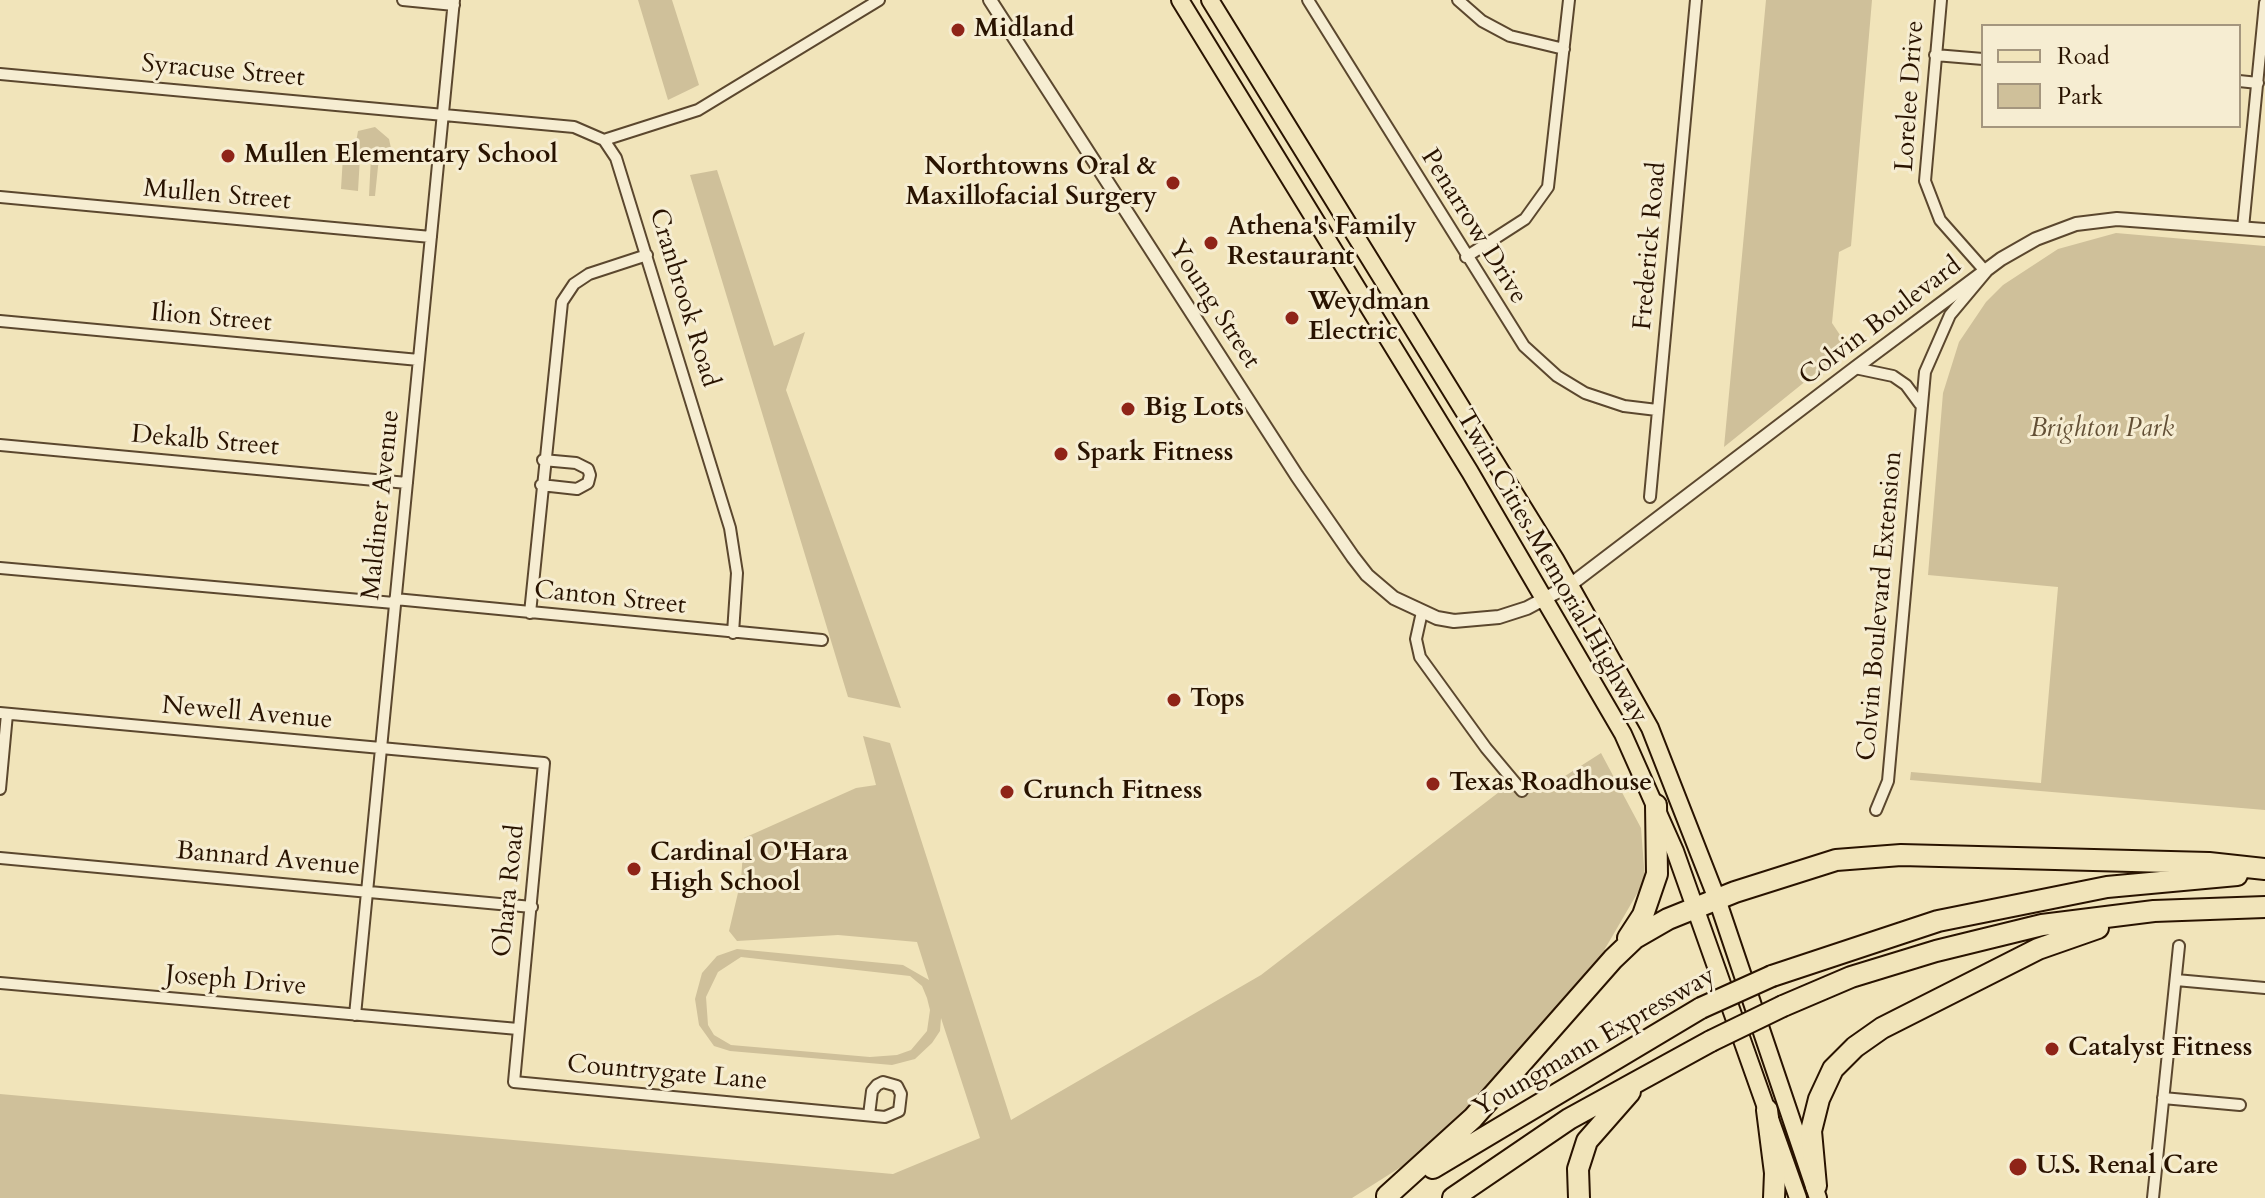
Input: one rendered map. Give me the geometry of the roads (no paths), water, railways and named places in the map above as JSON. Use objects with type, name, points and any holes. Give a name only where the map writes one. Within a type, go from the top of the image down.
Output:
[{"type":"highway","points":[[1385,1197],[1473,1118],[1613,959],[1643,915],[1651,895],[1658,869],[1656,805]]},
{"type":"highway","points":[[1613,959],[1649,928],[1717,899],[1819,864],[1854,857],[1901,855],[2209,863],[2265,871]]},
{"type":"highway","name":"Youngmann Expressway","points":[[1385,1197],[1701,1008],[1772,976],[1938,921],[2107,887],[2265,871]]},
{"type":"highway","name":"Youngmann Expressway","points":[[1453,1198],[1569,1119],[1658,1068],[1783,1006],[1851,977],[1936,951],[2042,925],[2154,911],[2265,907]]},
{"type":"highway","points":[[1817,1192],[1811,1131],[1819,1099],[1833,1069],[1855,1047],[1882,1028],[2038,949],[2154,911]]},
{"type":"highway","points":[[1579,1198],[1578,1169],[1587,1141],[1625,1096],[1658,1068]]},
{"type":"highway","points":[[1767,1110],[1775,1173],[1774,1198]]},
{"type":"main road","name":"Twin Cities Memorial Highway","points":[[1180,0],[1545,599],[1623,734],[1656,805],[1696,909],[1798,1198]]},
{"type":"main road","name":"Twin Cities Memorial Highway","points":[[1210,0],[1570,585],[1650,728],[1717,899],[1817,1192]]},
{"type":"street","points":[[403,0],[454,2]]},
{"type":"street","points":[[443,115],[574,127],[604,140],[677,118],[710,104],[879,0]]},
{"type":"street","name":"Young Street","points":[[990,0],[1311,497],[1367,575],[1394,598],[1422,612],[1454,621],[1499,617],[1545,599],[1570,585]]},
{"type":"street","name":"Penarrow Drive","points":[[1308,0],[1510,329],[1557,376],[1607,402],[1657,410]]},
{"type":"street","points":[[1458,0],[1482,21],[1510,36],[1564,49]]},
{"type":"street","points":[[1466,257],[1525,219],[1543,197],[1552,173],[1569,0]]},
{"type":"street","name":"Frederick Road","points":[[1650,497],[1696,0]]},
{"type":"street","name":"Lorelee Drive","points":[[1941,0],[1925,152],[1928,194],[1948,231],[1986,272]]},
{"type":"street","name":"Maldiner Avenue","points":[[355,1015],[454,2]]},
{"type":"street","points":[[2243,228],[2265,3]]},
{"type":"street","points":[[1935,55],[1981,59]]},
{"type":"street","name":"Syracuse Street","points":[[0,74],[443,115]]},
{"type":"street","points":[[2241,81],[2258,83]]},
{"type":"street","name":"Cranbrook Road","points":[[604,140],[616,158],[730,528],[737,573],[733,633]]},
{"type":"street","name":"Mullen Street","points":[[0,197],[431,237]]},
{"type":"street","name":"Colvin Boulevard","points":[[1570,585],[1855,368],[2036,239],[2096,221],[2138,219],[2265,230]]},
{"type":"street","points":[[530,613],[543,460],[562,302],[574,284],[589,274],[647,255]]},
{"type":"street","name":"Colvin Boulevard Extension","points":[[1876,810],[1888,781],[1925,372],[1940,333],[1962,298],[1986,272]]},
{"type":"street","name":"Ilion Street","points":[[0,321],[419,360]]},
{"type":"street","points":[[1855,368],[1893,376],[1906,385],[1920,404]]},
{"type":"street","name":"Dekalb Street","points":[[0,445],[407,483]]},
{"type":"street","points":[[541,485],[577,489],[588,483],[590,475],[588,469],[576,463],[543,460]]},
{"type":"street","name":"Canton Street","points":[[0,568],[822,640]]},
{"type":"street","points":[[1422,612],[1416,639],[1420,657],[1486,748],[1522,791]]},
{"type":"street","points":[[0,789],[4,714]]},
{"type":"street","name":"Newell Avenue","points":[[4,714],[489,758]]},
{"type":"street","name":"Ohara Road","points":[[489,758],[544,763],[518,1029]]},
{"type":"street","name":"Bannard Avenue","points":[[0,858],[532,907]]},
{"type":"street","points":[[2153,1198],[2179,946]]},
{"type":"street","points":[[2176,980],[2265,988]]},
{"type":"street","name":"Joseph Drive","points":[[0,983],[518,1029]]},
{"type":"street","name":"Countrygate Lane","points":[[518,1029],[514,1082],[869,1115]]},
{"type":"street","points":[[2163,1098],[2240,1105]]},
{"type":"place","name":"Midland","points":[[958,30]]},
{"type":"place","name":"Mullen Elementary School","points":[[228,156]]},
{"type":"place","name":"Northtowns Oral & Maxillofacial Surgery","points":[[1173,183]]},
{"type":"place","name":"Athena's Family Restaurant","points":[[1211,243]]},
{"type":"place","name":"Weydman Electric","points":[[1292,318]]},
{"type":"place","name":"Big Lots","points":[[1128,409]]},
{"type":"place","name":"Spark Fitness","points":[[1061,454]]},
{"type":"place","name":"Tops","points":[[1174,700]]},
{"type":"place","name":"Texas Roadhouse","points":[[1433,784]]},
{"type":"place","name":"Crunch Fitness","points":[[1007,792]]},
{"type":"place","name":"Cardinal O'Hara High School","points":[[634,869]]},
{"type":"place","name":"Catalyst Fitness","points":[[2052,1049]]},
{"type":"place","name":"U.S. Renal Care","points":[[2018,1167]]},
{"type":"park label","name":"Brighton Park","points":[[2102,430]]}]
